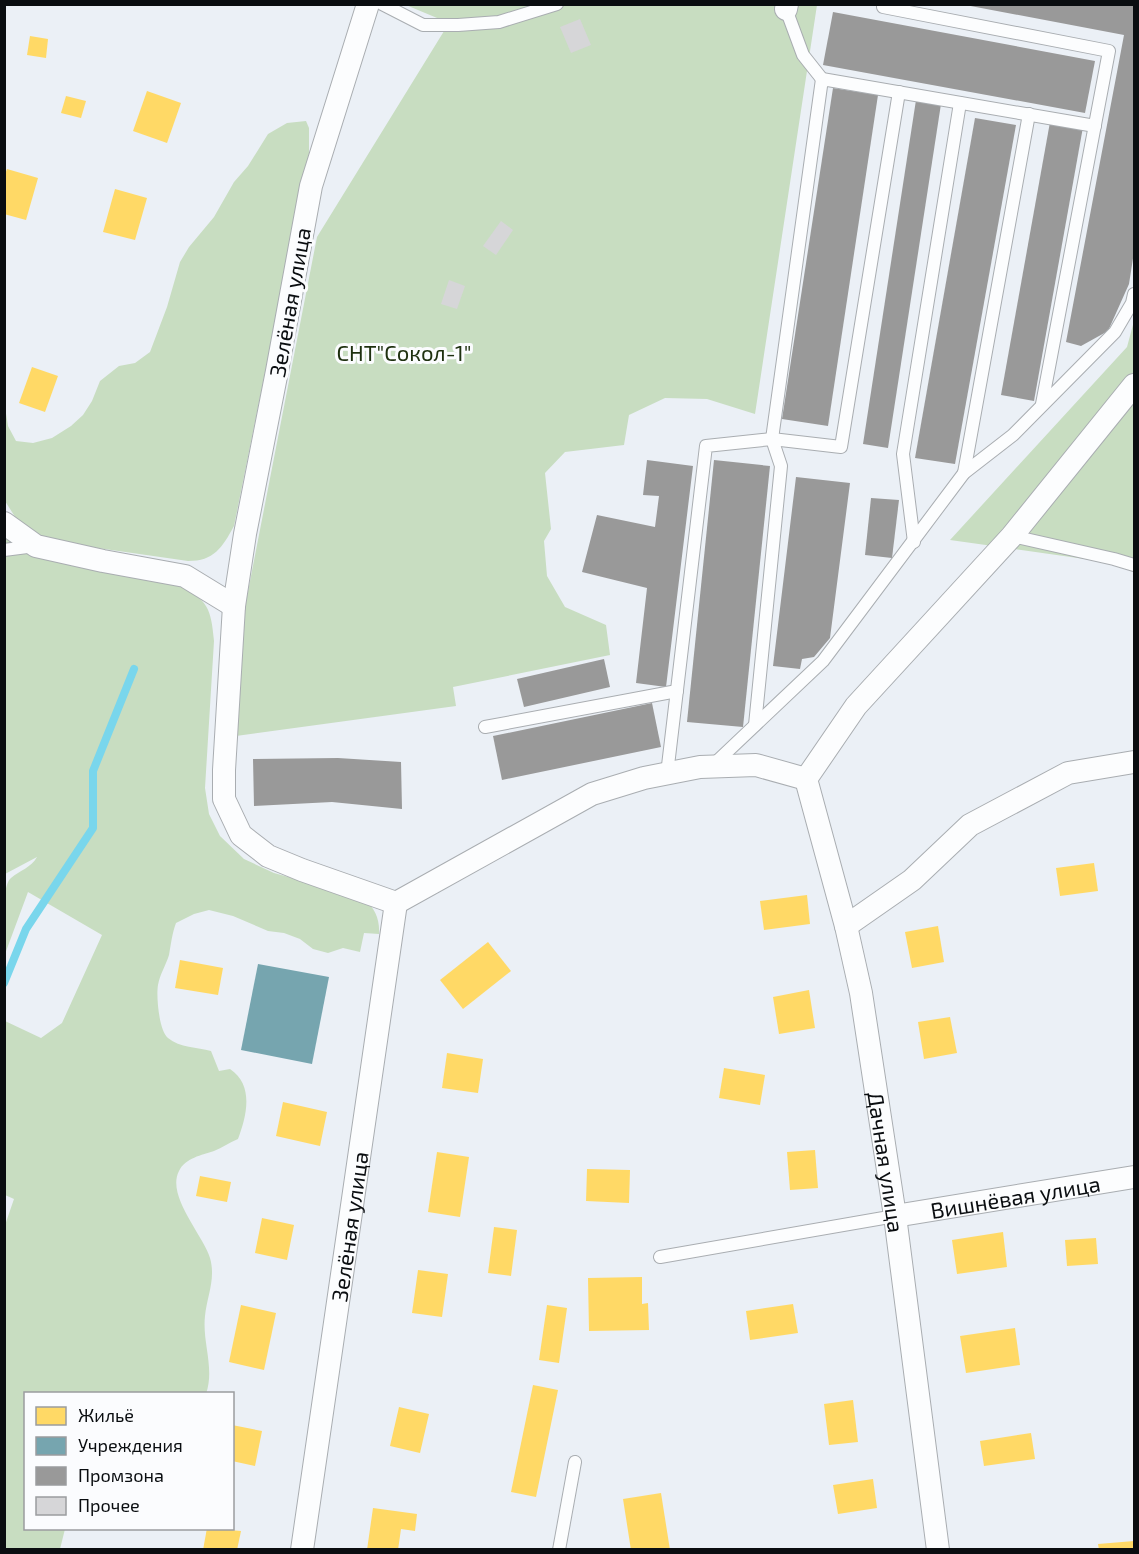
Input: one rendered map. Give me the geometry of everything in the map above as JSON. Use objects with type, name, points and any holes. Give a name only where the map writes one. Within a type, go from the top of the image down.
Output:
[{"type":"street","name":"Зелёная улица","points":[[302,1550],[396,903],[268,856],[241,835],[224,799],[224,770],[234,606],[245,534],[311,186],[368,4]]},
{"type":"street","points":[[396,903],[592,794],[667,774],[711,767],[756,765],[806,779],[856,706],[1012,536],[1134,385]]},
{"type":"street","points":[[4,523],[36,546],[185,576],[234,606]]},
{"type":"street","points":[[846,926],[912,880],[970,825],[1068,773],[1134,762]]},
{"type":"street","name":"Дачная улица","points":[[806,779],[846,926],[861,993],[896,1216],[938,1550]]},
{"type":"street","name":"Вишнёвая улица","points":[[896,1216],[1134,1177]]},
{"type":"lane","points":[[382,4],[423,25],[499,22],[557,4]]},
{"type":"lane","points":[[786,7],[803,55],[822,79],[1095,126]]},
{"type":"lane","points":[[883,7],[1109,51],[1042,404]]},
{"type":"lane","points":[[755,725],[781,466],[772,439],[822,79]]},
{"type":"lane","points":[[667,774],[706,446],[772,439],[841,447],[898,92]]},
{"type":"lane","points":[[914,542],[903,454],[960,102]]},
{"type":"lane","points":[[964,473],[1029,114]]},
{"type":"lane","points":[[711,767],[823,661],[964,473],[1013,435],[1115,332],[1132,303],[1134,294]]},
{"type":"lane","points":[[1012,536],[1114,559],[1134,566]]},
{"type":"lane","points":[[4,550],[36,546]]},
{"type":"lane","points":[[485,727],[677,691]]},
{"type":"lane","points":[[660,1257],[896,1216]]},
{"type":"lane","points":[[559,1550],[575,1462]]},
{"type":"green space","name":"СНТ\"Сокол-1\"","points":[[406,5],[817,5],[755,414],[707,399],[665,398],[629,415],[624,445],[565,452],[545,473],[551,529],[544,541],[547,576],[565,607],[606,625],[610,655],[453,687],[456,706],[236,736],[243,617],[317,237],[449,23]]},
{"type":"green space","points":[[306,121],[309,128],[309,154],[234,526],[225,541],[211,556],[188,561],[42,540],[17,520],[5,501],[4,401],[8,426],[16,441],[33,443],[52,438],[83,415],[100,381],[119,366],[135,363],[150,352],[167,307],[180,262],[189,247],[214,217],[234,182],[248,166],[268,134],[287,123]]},
{"type":"green space","points":[[1134,321],[1134,571],[1113,563],[950,540],[1127,347]]},
{"type":"green space","points":[[5,533],[178,585],[202,601],[209,613],[214,641],[205,788],[209,814],[220,836],[244,859],[274,873],[364,898],[376,914],[379,924],[379,934],[364,933],[360,952],[343,948],[328,953],[313,949],[300,939],[284,933],[268,931],[233,916],[209,910],[176,923],[169,955],[158,985],[157,997],[162,1028],[168,1038],[178,1044],[211,1051],[219,1071],[230,1069],[243,1083],[246,1101],[246,1111],[238,1139],[185,1163],[176,1181],[181,1203],[206,1249],[212,1266],[205,1326],[209,1365],[208,1384],[206,1392],[24,1392],[24,1530],[65,1530],[60,1549],[5,1549],[4,1228],[14,1199],[5,1195],[5,1021],[41,1038],[62,1023],[102,935],[28,892],[5,954],[5,891],[11,878],[29,866],[37,857],[5,874]]},
{"type":"building: Жильё","points":[[30,36],[48,39],[46,58],[27,55]]},
{"type":"building: Жильё","points":[[147,91],[181,103],[167,143],[133,131]]},
{"type":"building: Жильё","points":[[66,96],[86,101],[81,118],[61,113]]},
{"type":"building: Жильё","points":[[7,169],[38,178],[26,220],[4,214],[4,177]]},
{"type":"building: Жильё","points":[[115,189],[147,198],[135,240],[103,232]]},
{"type":"building: Жильё","points":[[32,367],[58,376],[45,412],[19,403]]},
{"type":"building: Жильё","points":[[1094,863],[1098,891],[1060,896],[1056,868]]},
{"type":"building: Жильё","points":[[807,895],[810,924],[764,930],[760,901]]},
{"type":"building: Жильё","points":[[938,926],[944,962],[912,968],[905,932]]},
{"type":"building: Жильё","points":[[488,942],[511,971],[463,1009],[440,980]]},
{"type":"building: Жильё","points":[[180,960],[223,968],[218,995],[175,988]]},
{"type":"building: Жильё","points":[[809,990],[815,1028],[779,1034],[773,997]]},
{"type":"building: Жильё","points":[[950,1017],[957,1053],[924,1059],[918,1022]]},
{"type":"building: Жильё","points":[[447,1053],[483,1059],[478,1093],[442,1088]]},
{"type":"building: Жильё","points":[[724,1068],[765,1075],[760,1105],[719,1098]]},
{"type":"building: Жильё","points":[[283,1102],[327,1112],[320,1146],[276,1136]]},
{"type":"building: Жильё","points":[[815,1150],[818,1188],[790,1190],[787,1152]]},
{"type":"building: Жильё","points":[[437,1152],[469,1157],[460,1217],[428,1212]]},
{"type":"building: Жильё","points":[[587,1169],[630,1170],[629,1203],[586,1201]]},
{"type":"building: Жильё","points":[[200,1176],[231,1182],[227,1202],[196,1196]]},
{"type":"building: Жильё","points":[[262,1218],[294,1225],[287,1260],[255,1253]]},
{"type":"building: Жильё","points":[[494,1227],[517,1230],[511,1276],[488,1273]]},
{"type":"building: Жильё","points":[[1003,1232],[1007,1267],[957,1274],[952,1240]]},
{"type":"building: Жильё","points":[[1096,1238],[1098,1264],[1067,1266],[1065,1240]]},
{"type":"building: Жильё","points":[[418,1270],[448,1274],[442,1317],[412,1313]]},
{"type":"building: Жильё","points":[[642,1277],[642,1304],[648,1303],[649,1330],[589,1331],[588,1278]]},
{"type":"building: Жильё","points":[[793,1304],[798,1333],[750,1340],[746,1311]]},
{"type":"building: Жильё","points":[[241,1305],[276,1313],[264,1370],[229,1362]]},
{"type":"building: Жильё","points":[[547,1305],[567,1308],[559,1363],[539,1360]]},
{"type":"building: Жильё","points":[[1015,1328],[1020,1365],[966,1373],[960,1336]]},
{"type":"building: Жильё","points":[[533,1385],[558,1390],[536,1497],[511,1492]]},
{"type":"building: Жильё","points":[[853,1400],[858,1442],[829,1445],[824,1404]]},
{"type":"building: Жильё","points":[[399,1407],[429,1414],[420,1453],[390,1446]]},
{"type":"building: Жильё","points":[[234,1425],[262,1431],[255,1466],[234,1461]]},
{"type":"building: Жильё","points":[[1031,1433],[1035,1459],[984,1466],[980,1441]]},
{"type":"building: Жильё","points":[[873,1479],[877,1508],[838,1514],[833,1485]]},
{"type":"building: Жильё","points":[[661,1493],[670,1550],[631,1550],[623,1499]]},
{"type":"building: Жильё","points":[[373,1508],[417,1514],[415,1531],[401,1529],[398,1550],[367,1550]]},
{"type":"building: Жильё","points":[[207,1530],[241,1531],[237,1550],[203,1550]]},
{"type":"building: Жильё","points":[[1134,1541],[1134,1550],[1099,1550],[1098,1544]]},
{"type":"building: Учреждения","points":[[258,964],[329,977],[312,1064],[241,1050]]},
{"type":"building: Промзона","points":[[960,4],[1134,4],[1134,252],[1129,284],[1108,331],[1081,346],[1066,342],[1124,35]]},
{"type":"building: Промзона","points":[[833,12],[1095,61],[1085,113],[823,65]]},
{"type":"building: Промзона","points":[[833,88],[878,95],[828,426],[782,419]]},
{"type":"building: Промзона","points":[[916,100],[941,104],[888,448],[863,444]]},
{"type":"building: Промзона","points":[[975,118],[1016,125],[955,464],[915,458]]},
{"type":"building: Промзона","points":[[1050,122],[1083,127],[1034,401],[1001,395]]},
{"type":"building: Промзона","points":[[647,460],[693,466],[666,687],[636,683],[647,588],[582,572],[597,515],[655,527],[659,496],[643,495]]},
{"type":"building: Промзона","points":[[714,460],[770,466],[743,727],[687,722]]},
{"type":"building: Промзона","points":[[796,477],[850,483],[830,638],[814,657],[802,659],[800,669],[773,666]]},
{"type":"building: Промзона","points":[[871,498],[899,500],[892,558],[865,555]]},
{"type":"building: Промзона","points":[[604,659],[610,687],[524,707],[517,679]]},
{"type":"building: Промзона","points":[[652,703],[661,747],[502,780],[493,736]]},
{"type":"building: Промзона","points":[[338,758],[401,762],[402,809],[332,802],[254,806],[253,759]]},
{"type":"building: Прочее","points":[[580,19],[591,45],[571,53],[560,27]]},
{"type":"building: Прочее","points":[[501,221],[513,230],[496,255],[483,246]]},
{"type":"building: Прочее","points":[[449,280],[465,286],[457,309],[441,304]]},
{"type":"waterway","points":[[4,983],[26,929],[93,828],[93,771],[134,669]]}]
